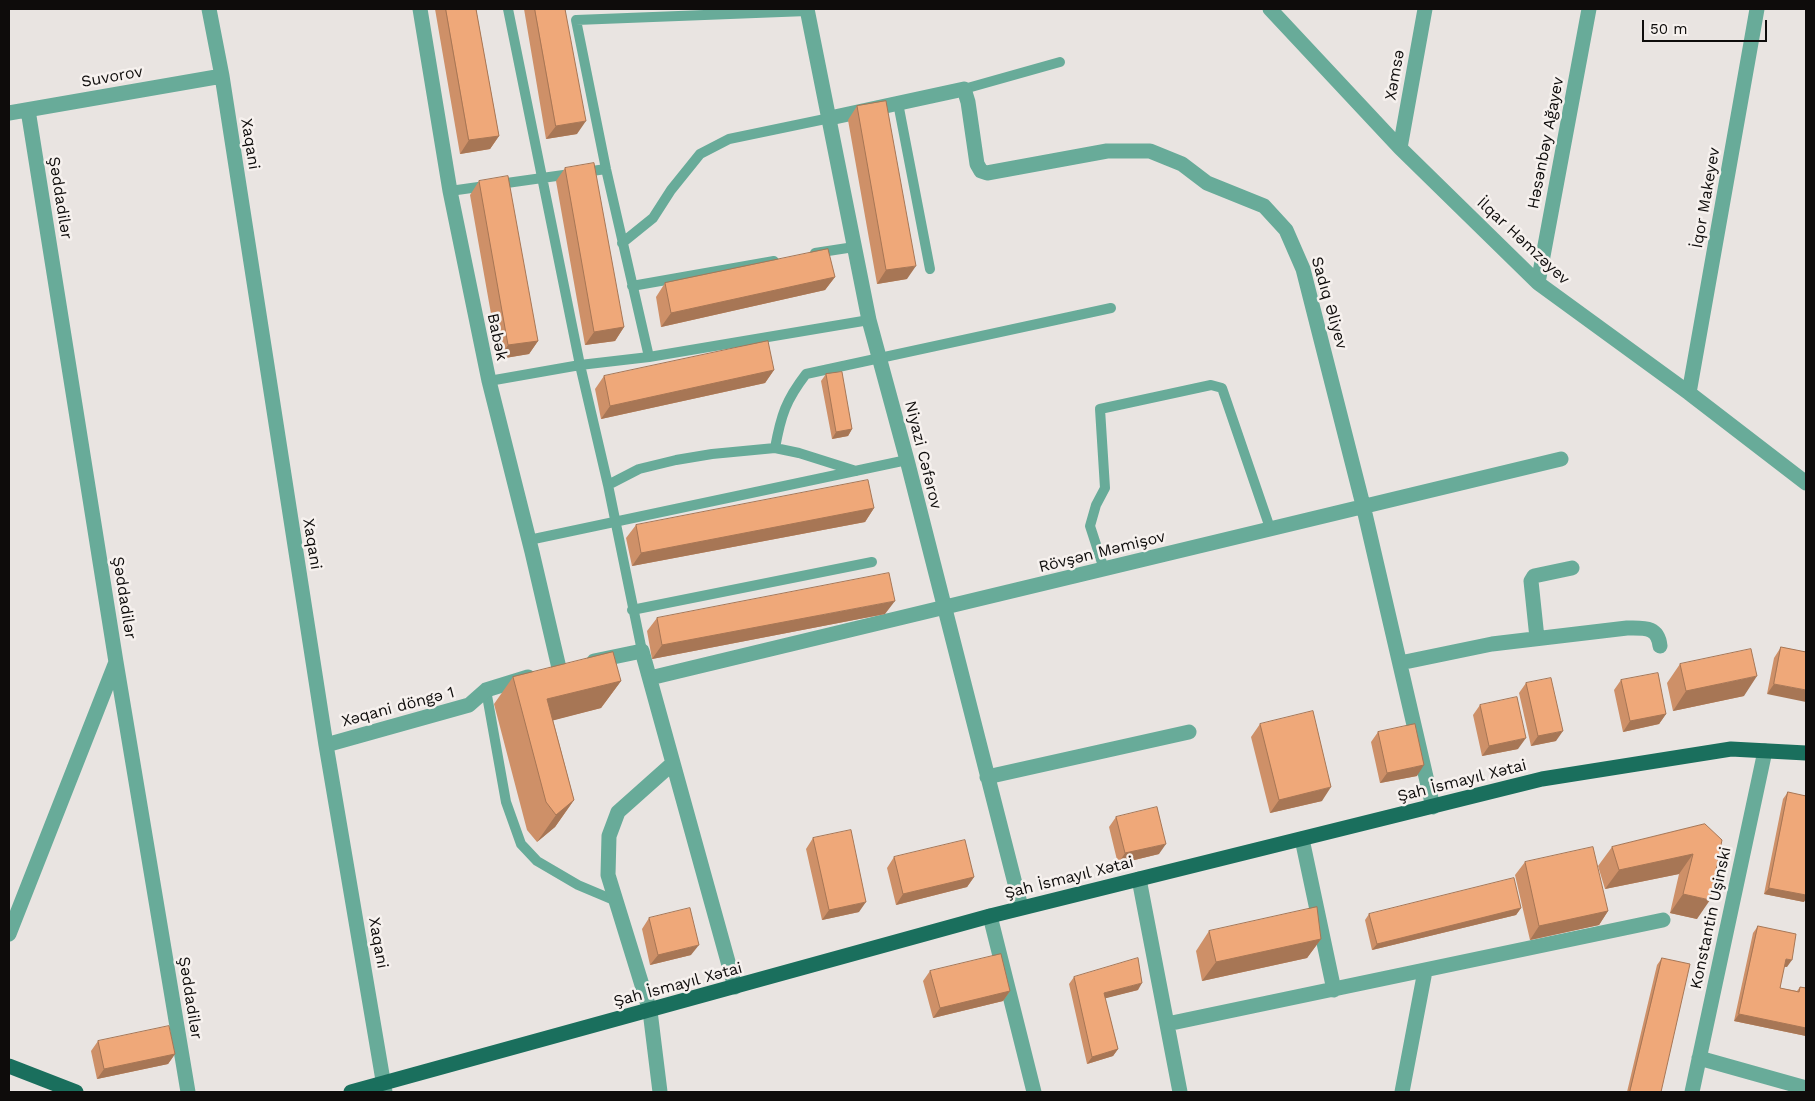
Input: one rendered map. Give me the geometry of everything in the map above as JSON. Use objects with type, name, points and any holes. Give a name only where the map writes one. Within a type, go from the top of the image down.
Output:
[{"type":"main road","name":"Şah İsmayıl Xətai","points":[[350,1092],[385,1088],[650,1011],[990,916],[1542,779],[1731,749],[1806,753]]},
{"type":"main road","points":[[9,1066],[76,1092]]},
{"type":"street","name":"Xaqani","points":[[209,9],[222,76],[326,745],[385,1088]]},
{"type":"street","name":"Babək","points":[[420,9],[450,191],[489,381],[559,668]]},
{"type":"street","name":"İlqar Həmzəyev","points":[[1270,9],[1400,148],[1538,283],[1689,393],[1806,483]]},
{"type":"street","name":"Xəmsə","points":[[1400,148],[1425,9]]},
{"type":"street","name":"Həsənbəy Ağayev","points":[[1538,283],[1589,9]]},
{"type":"street","name":"İqor Makeyev","points":[[1689,393],[1757,9]]},
{"type":"street","name":"Niyazi Cəfərov","points":[[807,10],[870,320],[1021,908]]},
{"type":"street","name":"Suvorov","points":[[9,113],[222,76]]},
{"type":"street","points":[[830,118],[964,89]]},
{"type":"street","name":"Sadıq Əliyev","points":[[964,89],[968,102],[977,164],[981,171],[987,174],[1107,151],[1150,151],[1182,164],[1207,183],[1264,206],[1286,230],[1304,269],[1363,505],[1433,807]]},
{"type":"street","name":"Şəddadilər","points":[[28,110],[116,662],[188,1092]]},
{"type":"street","name":"Rövşən Məmişov","points":[[650,678],[1363,505],[1562,459]]},
{"type":"street","points":[[1537,638],[1531,581],[1534,576],[1572,568]]},
{"type":"street","points":[[1400,663],[1492,644],[1537,638],[1556,638],[1627,628],[1647,628],[1655,632],[1660,638],[1660,646]]},
{"type":"street","points":[[642,652],[735,987]]},
{"type":"street","name":"Xəqani döngə 1","points":[[326,745],[469,706],[486,690],[559,668],[642,652]]},
{"type":"street","points":[[9,934],[116,662]]},
{"type":"street","points":[[987,777],[1189,732]]},
{"type":"street","name":"Konstantin Uşinski","points":[[1692,1092],[1765,751]]},
{"type":"street","points":[[660,1092],[650,1011],[608,875],[609,836],[618,812],[673,763]]},
{"type":"street","points":[[1302,839],[1334,990]]},
{"type":"street","points":[[1139,879],[1180,1092]]},
{"type":"street","points":[[990,916],[1034,1092]]},
{"type":"street","points":[[1167,1024],[1664,920]]},
{"type":"street","points":[[1402,1092],[1425,971]]},
{"type":"street","points":[[1699,1058],[1806,1088]]},
{"type":"lane","points":[[508,9],[580,365],[608,485],[642,652]]},
{"type":"lane","points":[[649,357],[622,243],[576,20],[807,10]]},
{"type":"lane","points":[[964,89],[1060,62]]},
{"type":"lane","points":[[898,103],[930,269]]},
{"type":"lane","points":[[622,243],[653,218],[700,154],[728,139],[830,118]]},
{"type":"lane","points":[[450,191],[606,169]]},
{"type":"lane","points":[[806,255],[854,247]]},
{"type":"lane","points":[[632,286],[786,258]]},
{"type":"lane","points":[[776,448],[780,421],[792,393],[806,374],[1111,308]]},
{"type":"lane","points":[[489,381],[580,365],[649,357],[870,320]]},
{"type":"lane","points":[[1104,569],[1090,526],[1096,505],[1105,488],[1100,410],[1211,385],[1222,388],[1270,528]]},
{"type":"lane","points":[[608,485],[639,469],[676,460],[712,454],[776,448],[799,453],[856,471]]},
{"type":"lane","points":[[529,540],[907,460]]},
{"type":"lane","points":[[632,610],[872,562]]},
{"type":"lane","points":[[486,690],[506,802],[521,844],[537,861],[578,885],[616,902]]},
{"type":"building","points":[[446,9],[476,9],[499,136],[469,140]]},
{"type":"building","points":[[535,9],[565,9],[586,121],[556,126]]},
{"type":"building","points":[[886,101],[916,266],[886,270],[857,106]]},
{"type":"building","points":[[594,163],[624,327],[594,332],[565,168]]},
{"type":"building","points":[[508,176],[538,341],[508,345],[479,181]]},
{"type":"building","points":[[828,249],[835,277],[671,313],[665,283]]},
{"type":"building","points":[[768,341],[774,370],[610,406],[604,376]]},
{"type":"building","points":[[842,372],[852,429],[836,432],[826,374]]},
{"type":"building","points":[[868,480],[874,508],[641,553],[636,525]]},
{"type":"building","points":[[889,573],[895,601],[662,645],[657,618]]},
{"type":"building","points":[[1781,647],[1806,652],[1806,690],[1774,684]]},
{"type":"building","points":[[1751,649],[1757,676],[1686,691],[1680,664]]},
{"type":"building","points":[[613,652],[621,681],[547,699],[574,800],[556,815],[546,802],[513,677]]},
{"type":"building","points":[[1658,673],[1666,714],[1630,721],[1621,680]]},
{"type":"building","points":[[1551,678],[1563,731],[1538,736],[1526,683]]},
{"type":"building","points":[[1517,697],[1526,738],[1489,746],[1480,705]]},
{"type":"building","points":[[1313,711],[1331,787],[1279,800],[1260,724]]},
{"type":"building","points":[[1415,724],[1424,765],[1387,773],[1378,732]]},
{"type":"building","points":[[1788,792],[1806,796],[1806,895],[1769,888]]},
{"type":"building","points":[[1157,807],[1166,844],[1125,853],[1116,817]]},
{"type":"building","points":[[1705,824],[1722,840],[1710,900],[1683,894],[1693,854],[1619,870],[1612,847]]},
{"type":"building","points":[[851,830],[866,902],[829,910],[813,838]]},
{"type":"building","points":[[965,840],[974,877],[903,894],[894,857]]},
{"type":"building","points":[[1593,847],[1608,911],[1539,926],[1525,862]]},
{"type":"building","points":[[1514,878],[1521,908],[1377,944],[1369,914]]},
{"type":"building","points":[[1317,907],[1321,939],[1216,962],[1209,931]]},
{"type":"building","points":[[690,908],[699,945],[658,955],[649,918]]},
{"type":"building","points":[[1758,926],[1796,934],[1792,960],[1786,959],[1780,988],[1799,992],[1800,987],[1806,988],[1806,1028],[1739,1014]]},
{"type":"building","points":[[1001,954],[1010,991],[940,1008],[930,971]]},
{"type":"building","points":[[1138,958],[1142,983],[1104,993],[1118,1049],[1092,1057],[1074,977]]},
{"type":"building","points":[[1662,958],[1690,964],[1661,1092],[1630,1092]]},
{"type":"building","points":[[169,1026],[175,1054],[104,1069],[98,1041]]}]
